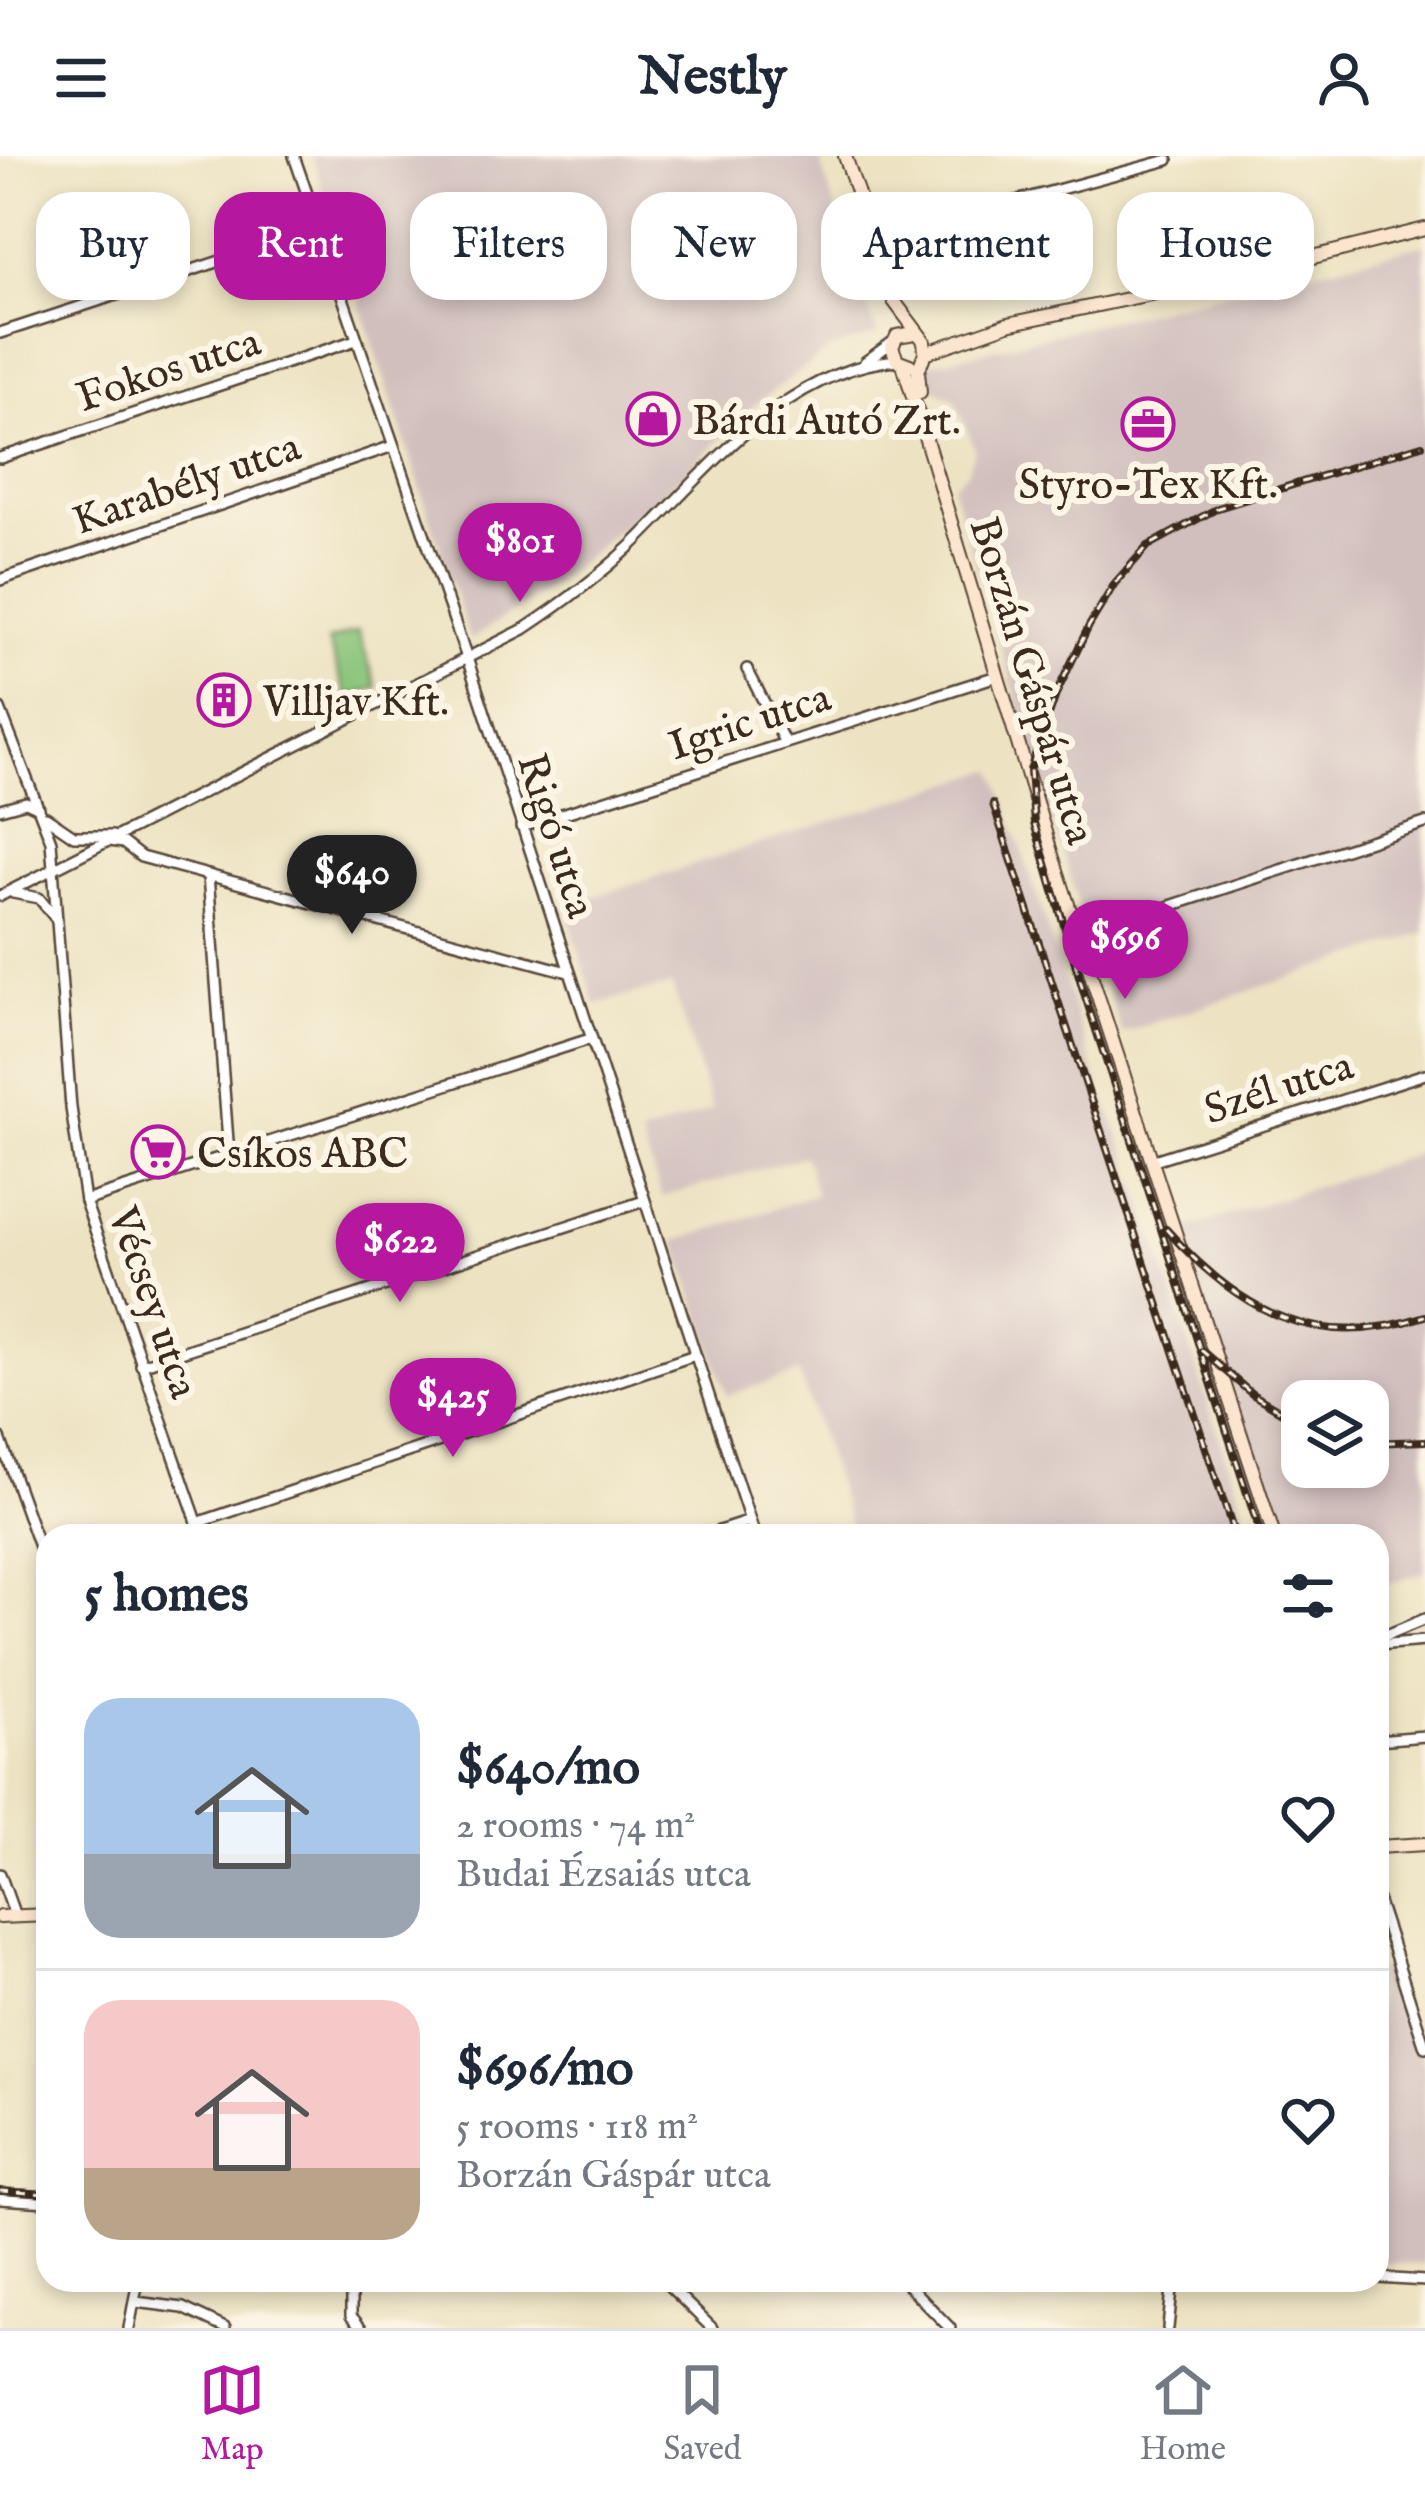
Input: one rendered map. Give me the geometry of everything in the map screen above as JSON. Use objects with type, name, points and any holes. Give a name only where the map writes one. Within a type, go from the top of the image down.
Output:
[{"type":"street","name":"Rigó utca","points":[[294,156],[306,192]]},
{"type":"street","points":[[845,156],[857,192]]},
{"type":"street","points":[[1050,192],[1168,160]]},
{"type":"street","points":[[861,365],[900,362],[958,338],[1425,229]]},
{"type":"street","points":[[0,333],[214,263]]},
{"type":"street","name":"Rigó utca","points":[[342,300],[467,658],[751,1524]]},
{"type":"street","points":[[894,301],[918,334]]},
{"type":"street","name":"Borzán Gáspár utca","points":[[894,301],[900,362],[1078,936],[1270,1524]]},
{"type":"street","points":[[1,896],[524,629],[572,597],[629,547],[712,463],[772,411],[861,365],[896,338],[918,334],[958,338]]},
{"type":"street","name":"Borzán Gáspár utca","points":[[918,334],[923,356],[917,378],[933,460]]},
{"type":"street","name":"Fokos utca","points":[[0,458],[356,340]]},
{"type":"street","name":"Karabély utca","points":[[0,580],[393,446]]},
{"type":"street","points":[[747,669],[785,743]]},
{"type":"street","name":"Igric utca","points":[[521,827],[997,676]]},
{"type":"street","name":"Vécsey utca","points":[[0,709],[40,811],[55,868],[71,1108],[85,1201],[197,1523]]},
{"type":"street","points":[[5,807],[23,794],[26,780]]},
{"type":"street","points":[[5,807],[26,802],[74,836],[97,838],[130,831]]},
{"type":"street","points":[[1078,936],[1425,823]]},
{"type":"street","points":[[130,831],[147,857]]},
{"type":"street","points":[[110,842],[123,843],[136,855],[568,972]]},
{"type":"street","points":[[208,875],[229,1155]]},
{"type":"street","points":[[1,896],[25,893],[39,898],[59,923]]},
{"type":"street","points":[[85,1201],[590,1039]]},
{"type":"street","name":"Szél utca","points":[[1151,1161],[1425,1073]]},
{"type":"street","points":[[141,1366],[644,1201]]},
{"type":"street","points":[[197,1523],[695,1354]]},
{"type":"street","points":[[0,1438],[36,1538]]},
{"type":"street","points":[[741,1524],[750,1521]]},
{"type":"street","points":[[1389,1636],[1425,1619]]},
{"type":"street","points":[[1389,1642],[1425,1641]]},
{"type":"street","points":[[1389,1739],[1425,1736]]},
{"type":"street","points":[[1389,1846],[1425,1844]]},
{"type":"street","points":[[0,1874],[8,1916]]},
{"type":"street","points":[[1389,1936],[1425,2047]]},
{"type":"street","points":[[0,2199],[36,2201]]},
{"type":"street","points":[[1389,2279],[1425,2281]]},
{"type":"street","points":[[129,2328],[137,2292]]},
{"type":"street","points":[[351,2292],[351,2316],[361,2328]]},
{"type":"street","points":[[675,2292],[712,2328]]},
{"type":"street","points":[[915,2292],[950,2328]]},
{"type":"street","points":[[1168,2328],[1172,2292]]},
{"type":"street","points":[[136,2302],[183,2308],[225,2328]]},
{"type":"shaded area","points":[[312,156],[818,156],[830,192],[821,192],[821,300],[866,300],[877,334],[830,349],[758,402],[679,479],[555,583],[470,640],[359,300],[386,300],[386,192],[324,192]]},
{"type":"shaded area","points":[[1425,244],[1425,933],[1122,1033],[1085,926],[952,485],[967,472],[975,449],[955,399],[922,383],[923,366],[1195,300],[1314,300],[1314,271]]},
{"type":"shaded area","points":[[995,769],[1248,1524],[850,1524],[799,1373],[727,1395],[676,1241],[816,1195],[805,1156],[662,1197],[641,1136],[712,1110],[672,985],[595,1004],[565,906]]},
{"type":"shaded area","points":[[1425,1151],[1425,1572],[1389,1583],[1389,1524],[1276,1524],[1180,1231]]},
{"type":"shaded area","points":[[1389,1967],[1425,2069],[1425,2265],[1389,2263]]},
{"type":"green space","points":[[358,631],[377,687],[347,697],[328,641]]},
{"type":"railway","points":[[1257,1524],[1084,993],[1034,823],[1030,770],[1057,692],[1089,626],[1115,583],[1148,546],[1218,508],[1422,445]]},
{"type":"railway","points":[[993,804],[1231,1524]]},
{"type":"railway","points":[[1166,1229],[1222,1282],[1282,1317],[1348,1330],[1425,1316]]},
{"type":"railway","points":[[1201,1350],[1252,1394],[1281,1411]]},
{"type":"railway","points":[[1389,1442],[1425,1441]]},
{"type":"railway","points":[[0,2191],[36,2193]]},
{"type":"place","name":"Bárdi Autó Zrt.","points":[[653,419]]},
{"type":"place","name":"Styro-Tex Kft.","points":[[1148,424]]},
{"type":"place","name":"Villjav Kft.","points":[[224,700]]},
{"type":"place","name":"Csíkos ABC","points":[[158,1152]]}]
